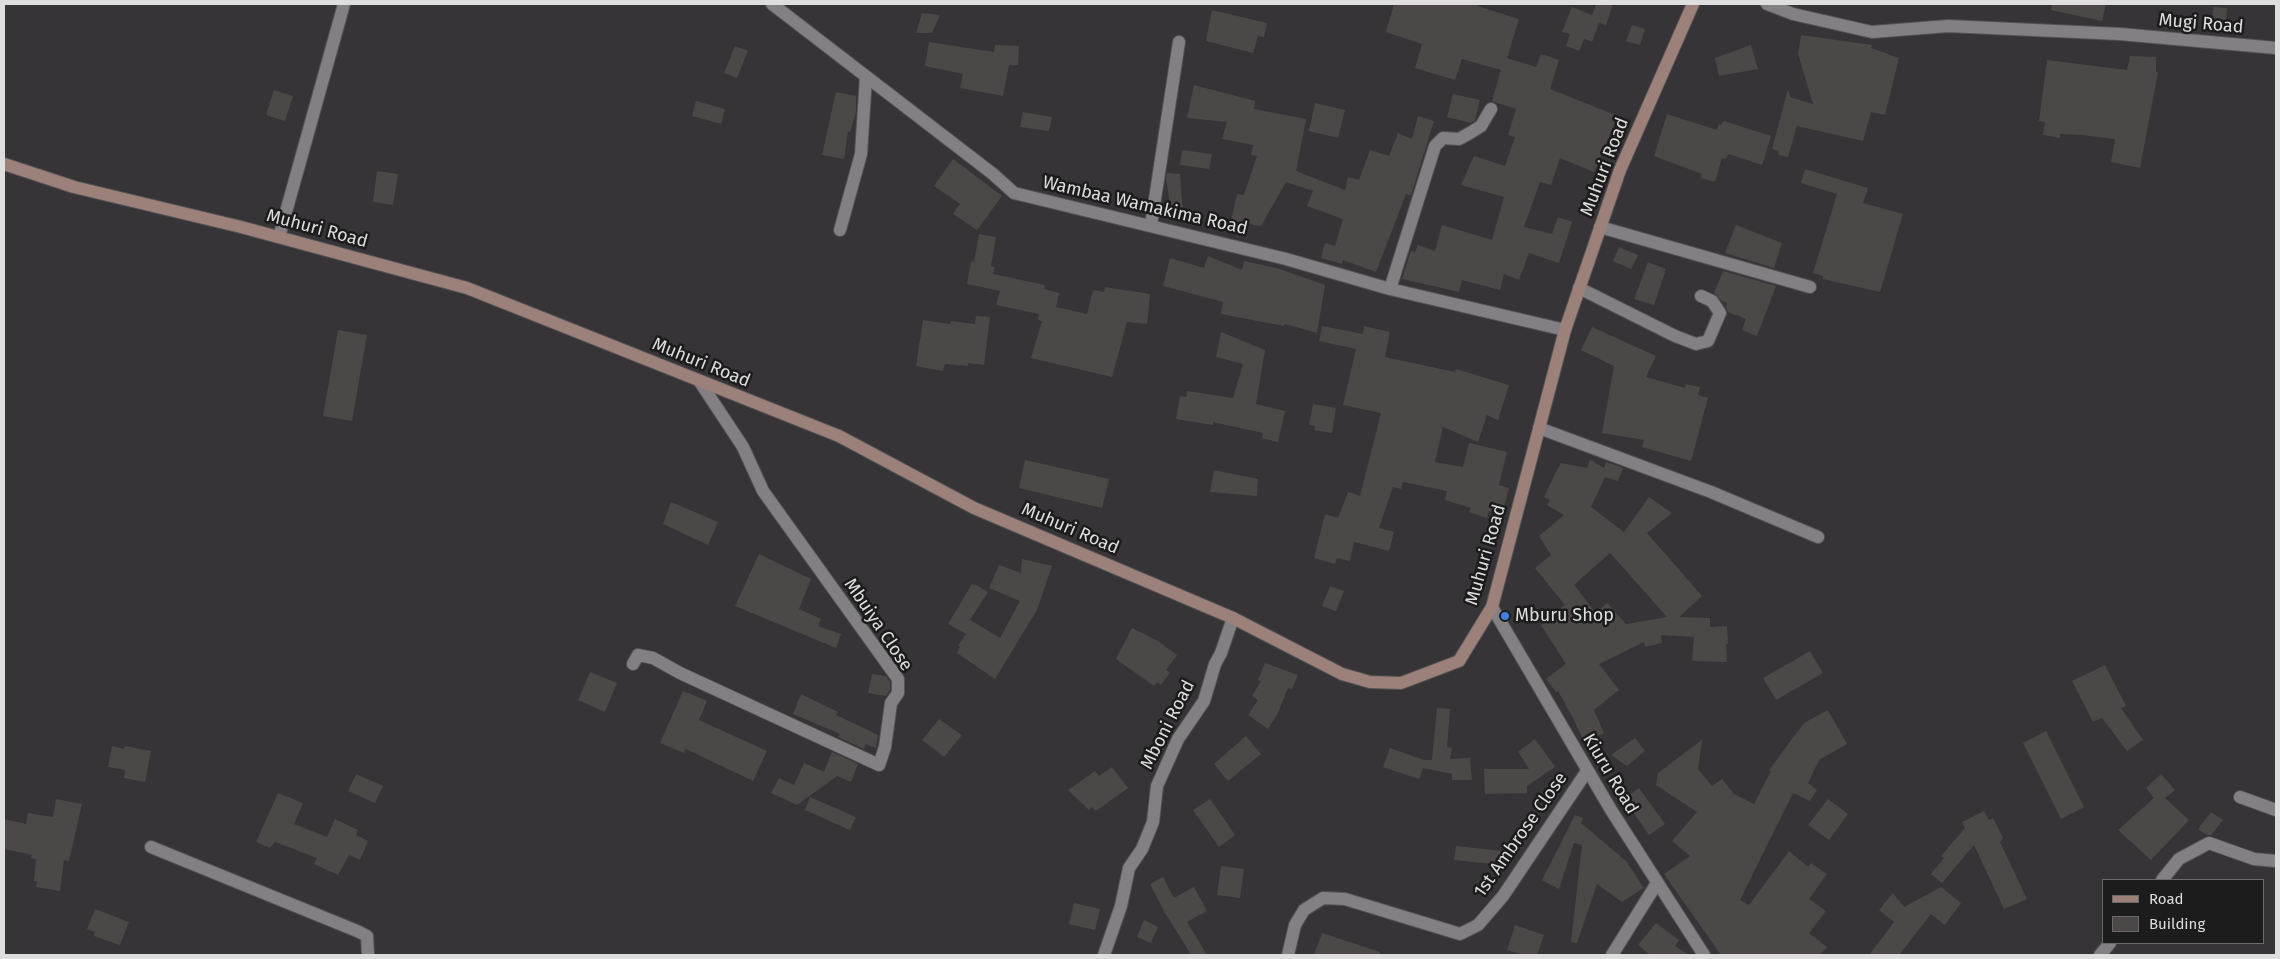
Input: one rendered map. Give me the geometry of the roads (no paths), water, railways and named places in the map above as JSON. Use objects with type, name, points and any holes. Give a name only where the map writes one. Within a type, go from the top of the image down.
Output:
[{"type":"main road","name":"Muhuri Road","points":[[4,164],[74,187],[279,237],[467,288],[839,436],[974,508],[1233,618],[1342,674],[1370,682],[1401,683],[1458,661],[1492,607],[1565,330],[1620,170],[1693,4]]},
{"type":"street","points":[[279,237],[344,4]]},
{"type":"street","name":"Wambaa Wamakima Road","points":[[772,4],[993,174],[1014,193],[1286,258],[1390,289],[1565,330]]},
{"type":"street","name":"Mugi Road","points":[[1766,4],[1793,14],[1872,32],[1948,26],[2120,34],[2276,48]]},
{"type":"street","points":[[1152,225],[1179,42]]},
{"type":"street","points":[[840,230],[861,154],[866,76]]},
{"type":"street","points":[[1390,289],[1435,146],[1443,138],[1459,139],[1470,134],[1481,126],[1491,109]]},
{"type":"street","points":[[1600,227],[1810,287]]},
{"type":"street","points":[[1579,288],[1675,336],[1696,344],[1708,340],[1720,313],[1712,301],[1701,296]]},
{"type":"street","name":"Mbuiya Close","points":[[633,664],[638,655],[653,658],[680,673],[879,766],[885,747],[891,703],[898,694],[898,679],[763,491],[743,447],[700,382]]},
{"type":"street","points":[[1539,428],[1711,492],[1818,537]]},
{"type":"street","name":"Kiuru Road","points":[[1492,607],[1588,771],[1704,955]]},
{"type":"street","name":"Mboni Road","points":[[1104,955],[1121,906],[1129,868],[1142,849],[1153,822],[1158,786],[1178,739],[1204,701],[1215,664],[1221,653],[1233,618]]},
{"type":"street","name":"1st Ambrose Close","points":[[1288,955],[1295,925],[1304,910],[1323,898],[1345,899],[1460,934],[1478,925],[1503,896],[1588,771]]},
{"type":"street","points":[[2240,797],[2276,810]]},
{"type":"street","points":[[2163,879],[2179,859],[2209,843],[2254,859],[2276,861]]},
{"type":"street","points":[[151,847],[357,931],[367,936],[368,955]]},
{"type":"street","points":[[1612,955],[1657,883]]},
{"type":"street","points":[[2100,955],[2109,944]]},
{"type":"place","name":"Mburu Shop","points":[[1505,616]]}]
